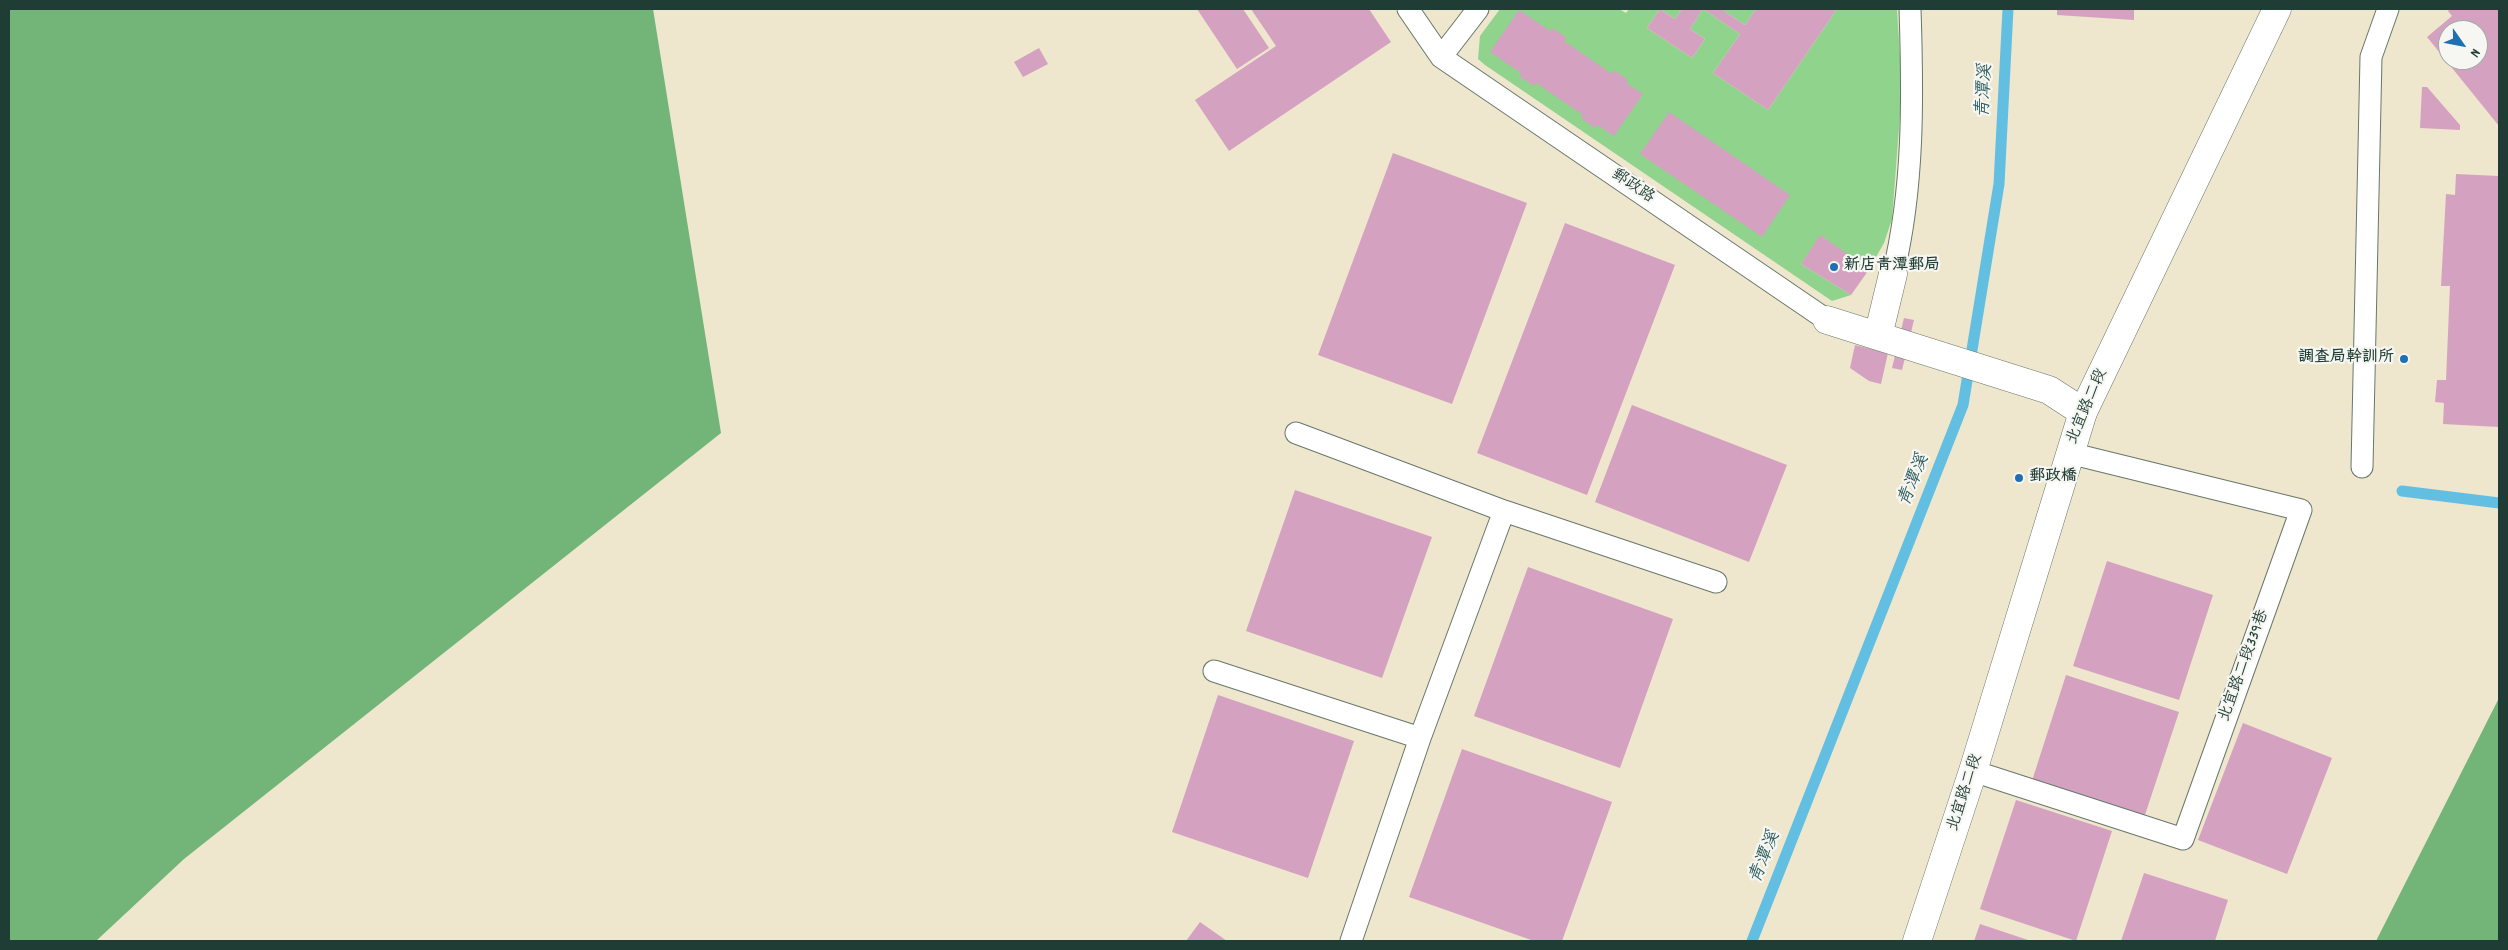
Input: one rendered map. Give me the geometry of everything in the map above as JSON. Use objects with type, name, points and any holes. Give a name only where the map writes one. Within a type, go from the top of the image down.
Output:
[{"type":"main road","name":"北宜路二段","points":[[1917,941],[1973,771],[2083,412],[2277,9]]},
{"type":"main road","points":[[1878,336],[1893,274]]},
{"type":"main road","name":"郵政路","points":[[1828,320],[2049,390],[2083,412]]},
{"type":"lane","name":"郵政路","points":[[1408,9],[1441,57],[1828,320]]},
{"type":"lane","points":[[1441,57],[1478,9]]},
{"type":"lane","points":[[1893,274],[1903,232],[1907,175],[1912,88],[1910,9]]},
{"type":"lane","points":[[2362,467],[2371,56],[2388,9]]},
{"type":"lane","points":[[1296,433],[1504,511],[1716,582]]},
{"type":"lane","name":"北宜路二段339巷","points":[[1973,771],[2183,839],[2301,510],[2069,453]]},
{"type":"lane","points":[[1351,941],[1420,738],[1504,511]]},
{"type":"lane","points":[[1214,671],[1420,738]]},
{"type":"green space","points":[[9,9],[653,9],[721,433],[184,859],[96,941],[9,941]]},
{"type":"green space","points":[[1500,9],[1619,9],[1626,13],[1629,9],[1660,9],[1647,28],[1692,58],[1705,39],[1690,29],[1703,9],[1740,34],[1713,73],[1768,110],[1837,9],[1897,9],[1902,89],[1892,219],[1884,243],[1868,271],[1821,236],[1801,264],[1851,295],[1832,301],[1485,65],[1478,59],[1480,36]]},
{"type":"green space","points":[[1660,9],[1682,9],[1675,19]]},
{"type":"green space","points":[[1721,9],[1756,9],[1745,25]]},
{"type":"green space","points":[[2499,698],[2499,941],[2376,941]]},
{"type":"building","points":[[1197,9],[1243,9],[1269,48],[1237,69]]},
{"type":"building","points":[[1251,9],[1369,9],[1391,42],[1229,151],[1195,100],[1276,46]]},
{"type":"building","points":[[1660,9],[1675,19],[1682,9],[1703,9],[1690,29],[1705,39],[1692,58],[1647,28]]},
{"type":"building","points":[[1703,9],[1726,9],[1724,11],[1745,25],[1756,9],[1837,9],[1768,110],[1713,73],[1740,34]]},
{"type":"building","points":[[2057,9],[2134,9],[2134,20],[2057,15]]},
{"type":"building","points":[[2450,9],[2499,9],[2499,126],[2454,70],[2488,70],[2488,20],[2447,20],[2452,16],[2448,11]]},
{"type":"building","points":[[1519,10],[1550,31],[1552,28],[1567,38],[1564,41],[1612,74],[1614,70],[1628,80],[1626,83],[1643,94],[1614,136],[1597,125],[1595,128],[1581,118],[1583,115],[1536,83],[1534,86],[1519,76],[1521,73],[1490,52]]},
{"type":"building","points":[[2438,28],[2438,51],[2427,37]]},
{"type":"building","points":[[1039,48],[1048,64],[1023,77],[1014,62]]},
{"type":"building","points":[[2422,87],[2427,87],[2460,125],[2460,130],[2420,128]]},
{"type":"building","points":[[1669,112],[1790,195],[1762,237],[1640,154]]},
{"type":"building","points":[[1393,153],[1527,203],[1452,404],[1318,355]]},
{"type":"building","points":[[2456,174],[2499,176],[2499,427],[2443,424],[2444,403],[2435,402],[2437,380],[2446,380],[2450,286],[2441,286],[2446,194],[2455,195]]},
{"type":"building","points":[[1565,223],[1675,265],[1587,495],[1477,453]]},
{"type":"building","name":"新店青潭郵局","points":[[1820,235],[1856,260],[1855,262],[1868,271],[1851,295],[1801,264]]},
{"type":"building","points":[[1904,318],[1914,320],[1902,370],[1892,368]]},
{"type":"building","points":[[1855,345],[1888,353],[1881,384],[1869,381],[1850,368]]},
{"type":"building","points":[[1632,405],[1787,465],[1749,562],[1595,502]]},
{"type":"building","points":[[1295,490],[1432,537],[1382,678],[1246,631]]},
{"type":"building","points":[[2107,561],[2213,595],[2179,700],[2073,666]]},
{"type":"building","points":[[1528,567],[1673,619],[1620,768],[1474,716]]},
{"type":"building","points":[[2066,675],[2179,712],[2142,824],[2030,787]]},
{"type":"building","points":[[1218,695],[1354,741],[1308,878],[1172,832]]},
{"type":"building","points":[[2243,723],[2332,758],[2287,874],[2198,840]]},
{"type":"building","points":[[1462,749],[1612,802],[1562,941],[1534,941],[1409,897]]},
{"type":"building","points":[[2016,800],[2112,831],[2076,941],[1980,909]]},
{"type":"building","points":[[2144,873],[2228,900],[2215,941],[2121,941]]},
{"type":"building","points":[[1200,922],[1227,941],[1186,941]]},
{"type":"building","points":[[1980,924],[2031,941],[1974,941]]},
{"type":"waterway","name":"青潭溪","points":[[1752,941],[1963,405],[1999,184],[2008,9]]},
{"type":"waterway","points":[[2402,491],[2499,503]]},
{"type":"place","name":"新店青潭郵局","points":[[1834,267]]},
{"type":"place","name":"調查局幹訓所","points":[[2404,359]]},
{"type":"place","name":"郵政橋","points":[[2019,478]]}]
